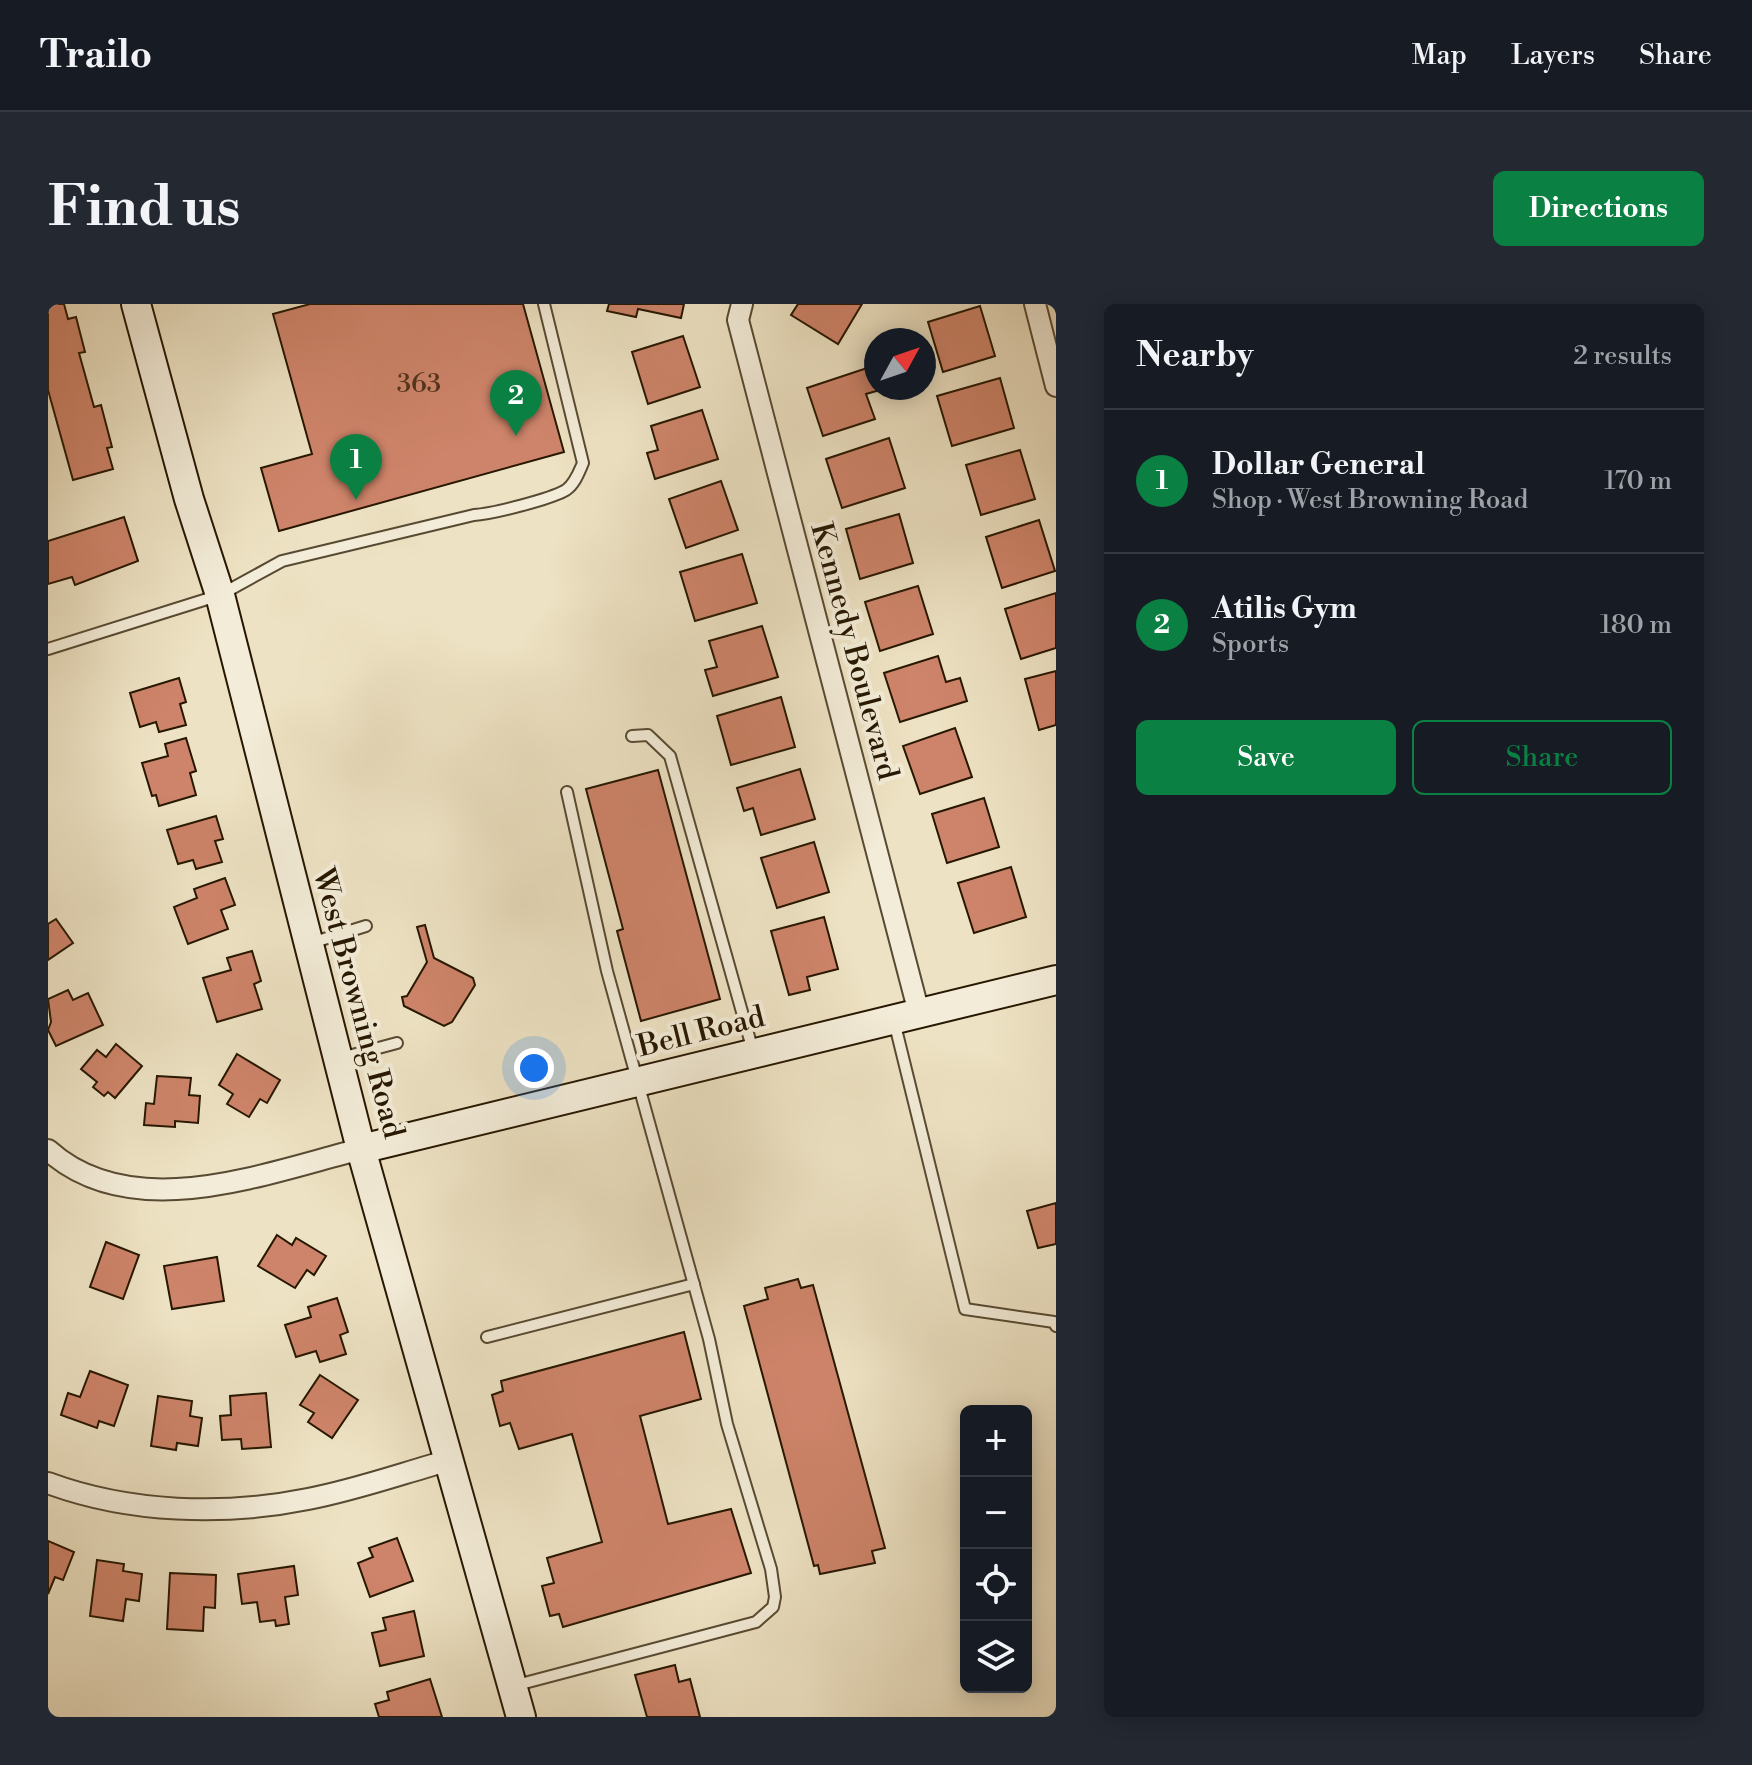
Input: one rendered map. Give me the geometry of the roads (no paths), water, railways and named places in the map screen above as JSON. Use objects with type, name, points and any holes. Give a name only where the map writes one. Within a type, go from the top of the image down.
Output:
[{"type":"main road","name":"West Browning Road","points":[[136,304],[189,499],[220,595],[361,1149],[521,1717]]},
{"type":"main road","name":"Bell Road","points":[[361,1149],[1056,980]]},
{"type":"street","name":"Kennedy Boulevard","points":[[742,304],[738,320],[906,1016]]},
{"type":"street","points":[[1035,304],[1056,386]]},
{"type":"street","points":[[48,1150],[66,1166],[110,1185],[170,1190],[252,1177],[361,1149]]},
{"type":"street","points":[[48,1483],[133,1506],[245,1507],[309,1499],[450,1460]]},
{"type":"lane","points":[[48,649],[220,595],[282,561],[474,515],[492,514],[566,490],[577,478],[583,463],[544,304]]},
{"type":"lane","points":[[632,736],[648,735],[670,756],[754,1053]]},
{"type":"lane","points":[[512,1686],[756,1622],[773,1607],[775,1597],[771,1569],[727,1424],[694,1284],[648,1129],[640,1081],[607,971],[567,792]]},
{"type":"lane","points":[[308,944],[366,926]]},
{"type":"lane","points":[[906,1016],[965,1309],[1054,1322],[1056,1326]]},
{"type":"lane","points":[[339,1059],[397,1043]]},
{"type":"lane","points":[[487,1337],[694,1284]]},
{"type":"place","name":"Atilis Gym","points":[[516,436]]},
{"type":"place","name":"Dollar General","points":[[356,500]]}]
